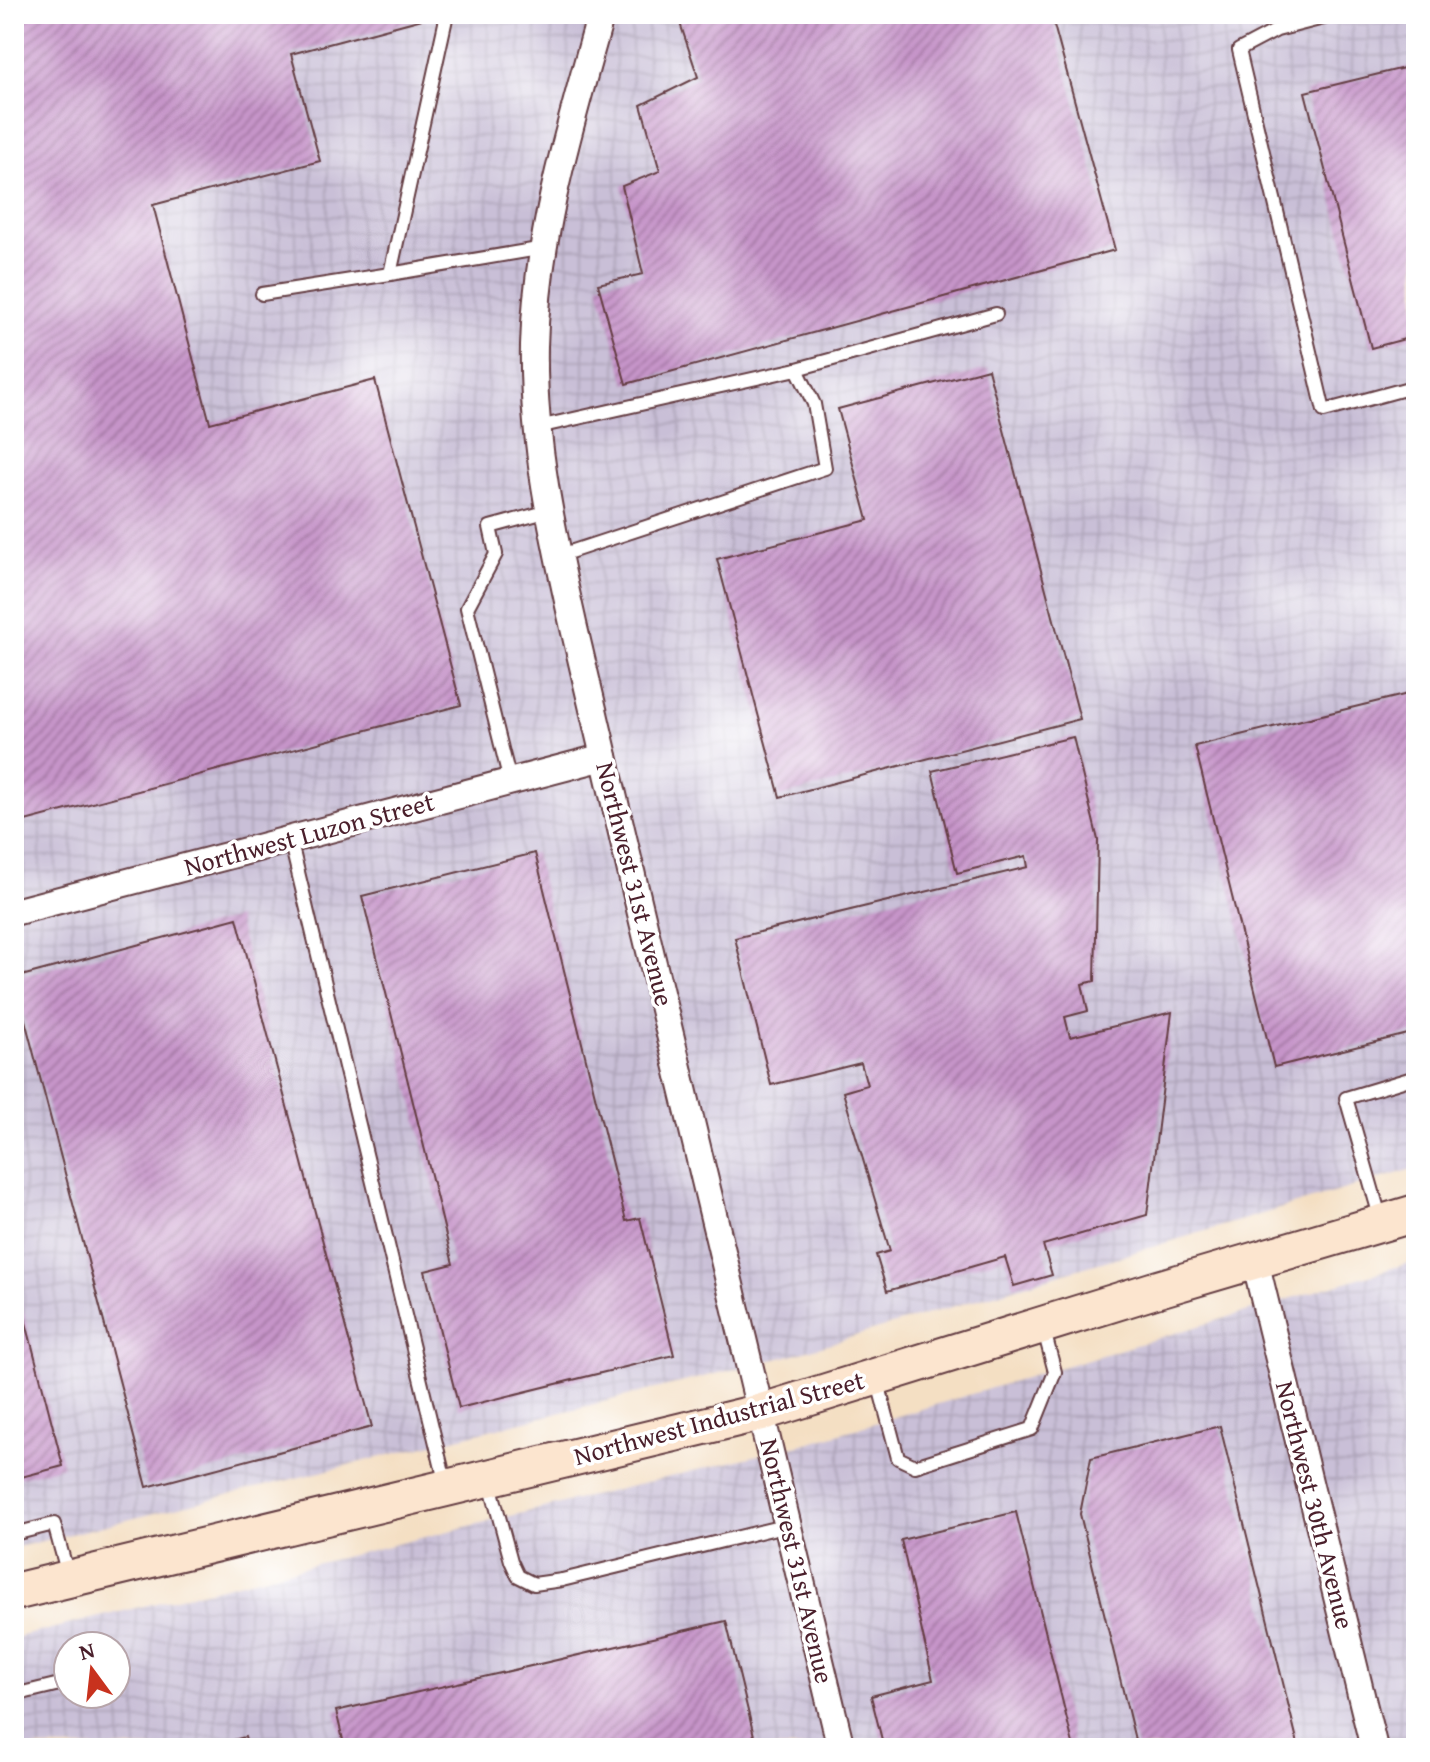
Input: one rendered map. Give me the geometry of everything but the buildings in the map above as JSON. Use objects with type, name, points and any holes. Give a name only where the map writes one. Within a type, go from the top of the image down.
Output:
[{"type":"street","name":"Northwest 31st Avenue","points":[[601,14],[554,186],[536,299],[534,350],[538,427],[549,511],[604,757],[841,1748]]},
{"type":"street","name":"Northwest Luzon Street","points":[[14,912],[604,757]]},
{"type":"street","name":"Northwest Industrial Street","points":[[14,1592],[762,1412],[1399,1218]]},
{"type":"street","name":"Northwest 30th Avenue","points":[[1255,1261],[1374,1748]]},
{"type":"lane","points":[[390,274],[447,14]]},
{"type":"lane","points":[[1339,14],[1277,30],[1239,50],[1324,411],[1416,386]]},
{"type":"lane","points":[[262,294],[544,248]]},
{"type":"lane","points":[[538,427],[797,369],[996,314]]},
{"type":"lane","points":[[558,556],[825,468],[814,404],[797,369]]},
{"type":"lane","points":[[510,781],[467,608],[496,554],[490,527],[549,511]]},
{"type":"lane","points":[[290,839],[447,1487]]},
{"type":"lane","points":[[1399,1218],[1346,1098],[1416,1077]]},
{"type":"lane","points":[[876,1376],[898,1458],[915,1466],[1032,1429],[1055,1372],[1043,1325]]},
{"type":"lane","points":[[488,1477],[511,1561],[518,1576],[534,1584],[562,1580],[788,1525]]},
{"type":"lane","points":[[14,1534],[54,1524],[69,1578]]},
{"type":"lane","points":[[14,1695],[52,1686]]},
{"type":"shaded area","points":[[14,14],[1416,14],[1416,1168],[788,1356],[14,1548]]},
{"type":"shaded area","points":[[1416,1261],[1416,1748],[14,1748],[14,1638],[811,1442]]}]
